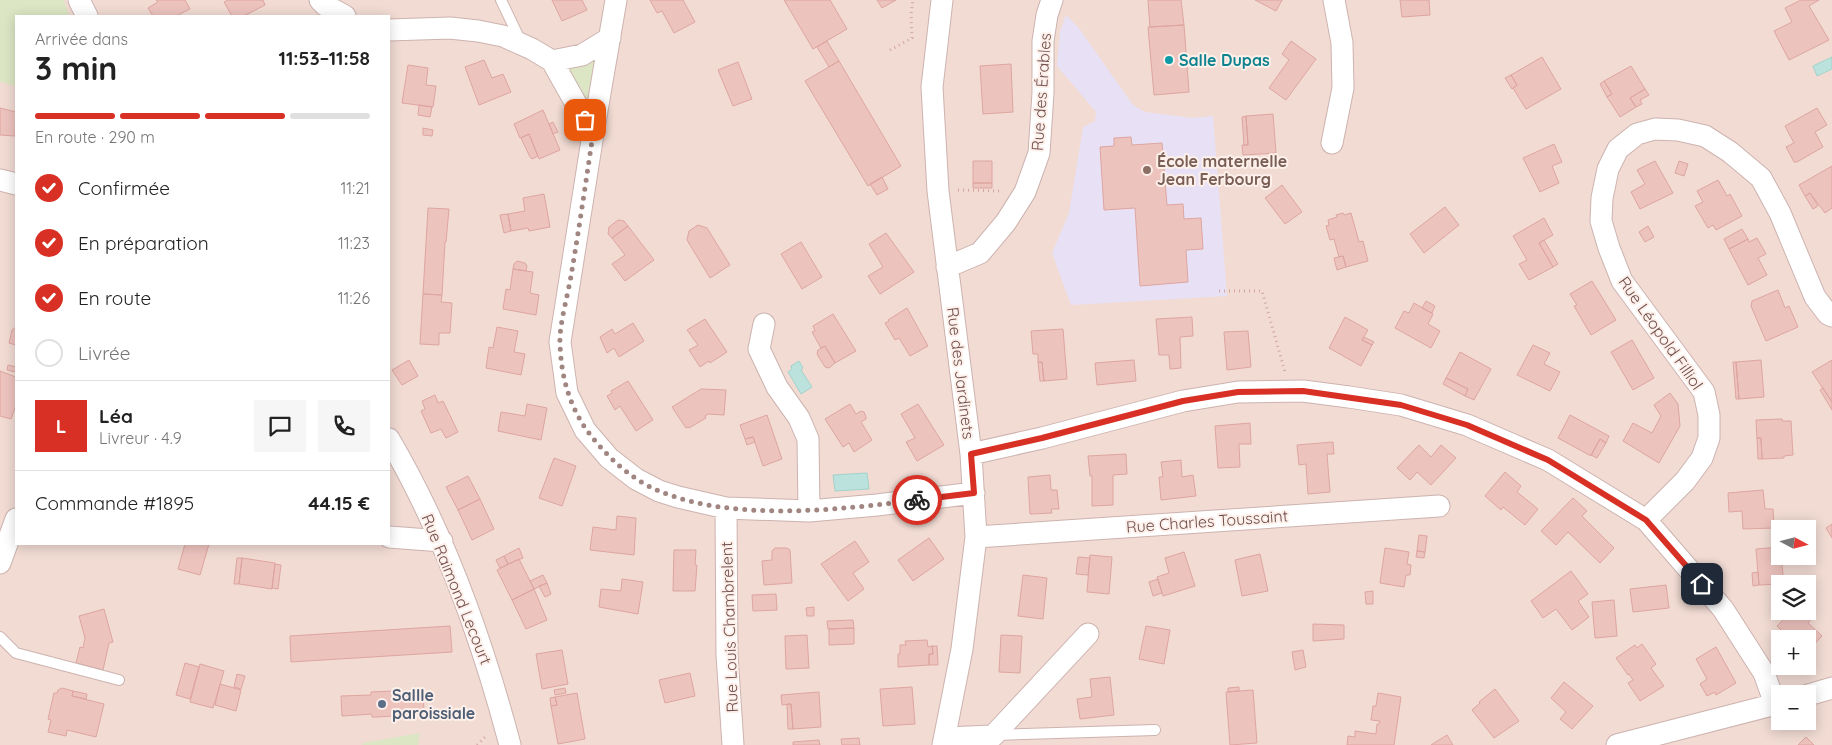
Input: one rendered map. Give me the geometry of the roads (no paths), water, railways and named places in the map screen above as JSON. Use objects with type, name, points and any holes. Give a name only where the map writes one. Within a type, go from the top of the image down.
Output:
[{"type":"street","points":[[320,0],[326,6],[343,15]]},
{"type":"street","points":[[616,0],[560,342],[567,393],[585,430],[610,458],[636,479],[659,491],[726,508],[809,511],[974,493]]},
{"type":"street","name":"Rue des Jardinets","points":[[942,0],[932,87],[938,191],[971,454],[976,537],[962,649],[944,742]]},
{"type":"street","name":"Rue des Érables","points":[[947,267],[980,253],[1006,222],[1024,192],[1039,153],[1043,93],[1043,41],[1047,15],[1052,0]]},
{"type":"street","points":[[1332,143],[1343,88],[1342,43],[1334,0]]},
{"type":"street","points":[[390,30],[450,28],[478,31],[503,36],[522,45],[552,61],[593,134]]},
{"type":"street","points":[[552,61],[582,55],[610,38]]},
{"type":"street","name":"Rue Léopold Filliol","points":[[1646,520],[1686,481],[1702,458],[1709,438],[1709,415],[1704,392],[1622,281],[1609,248],[1600,221],[1602,198],[1608,169],[1618,149],[1637,134],[1655,129],[1678,130],[1705,136],[1730,152],[1761,178],[1780,213],[1814,298],[1832,316]]},
{"type":"street","points":[[0,180],[15,184]]},
{"type":"street","points":[[764,324],[759,349],[777,387],[800,418],[808,439],[809,511]]},
{"type":"street","points":[[971,454],[1042,438],[1183,401],[1238,392],[1303,391],[1401,405],[1467,425],[1548,460],[1646,520],[1723,609],[1764,673],[1771,688]]},
{"type":"street","name":"Rue Raimond Lecourt","points":[[390,441],[442,541],[492,678],[510,745]]},
{"type":"street","name":"Rue Charles Toussaint","points":[[976,537],[1439,506]]},
{"type":"street","name":"Rue Louis Chambrelent","points":[[726,508],[726,655],[733,745]]},
{"type":"street","points":[[0,563],[15,522]]},
{"type":"street","points":[[390,537],[442,541]]},
{"type":"street","points":[[944,742],[992,736],[1088,634]]},
{"type":"street","points":[[1816,693],[1832,688]]},
{"type":"street","points":[[1617,745],[1771,706]]},
{"type":"lane","points":[[501,0],[522,45]]},
{"type":"lane","points":[[0,637],[16,653],[119,680]]},
{"type":"lane","points":[[992,736],[1155,730]]},
{"type":"water","points":[[1832,57],[1832,69],[1817,76],[1813,66]]},
{"type":"water","points":[[799,361],[803,368],[801,370],[812,387],[801,394],[788,372],[792,369],[791,366]]},
{"type":"water","points":[[867,473],[869,489],[835,491],[833,475]]},
{"type":"place","name":"Salle Dupas","points":[[1169,60]]},
{"type":"place","name":"École maternelle Jean Ferbourg","points":[[1147,170]]},
{"type":"place","name":"Sallle paroissiale","points":[[382,704]]}]
